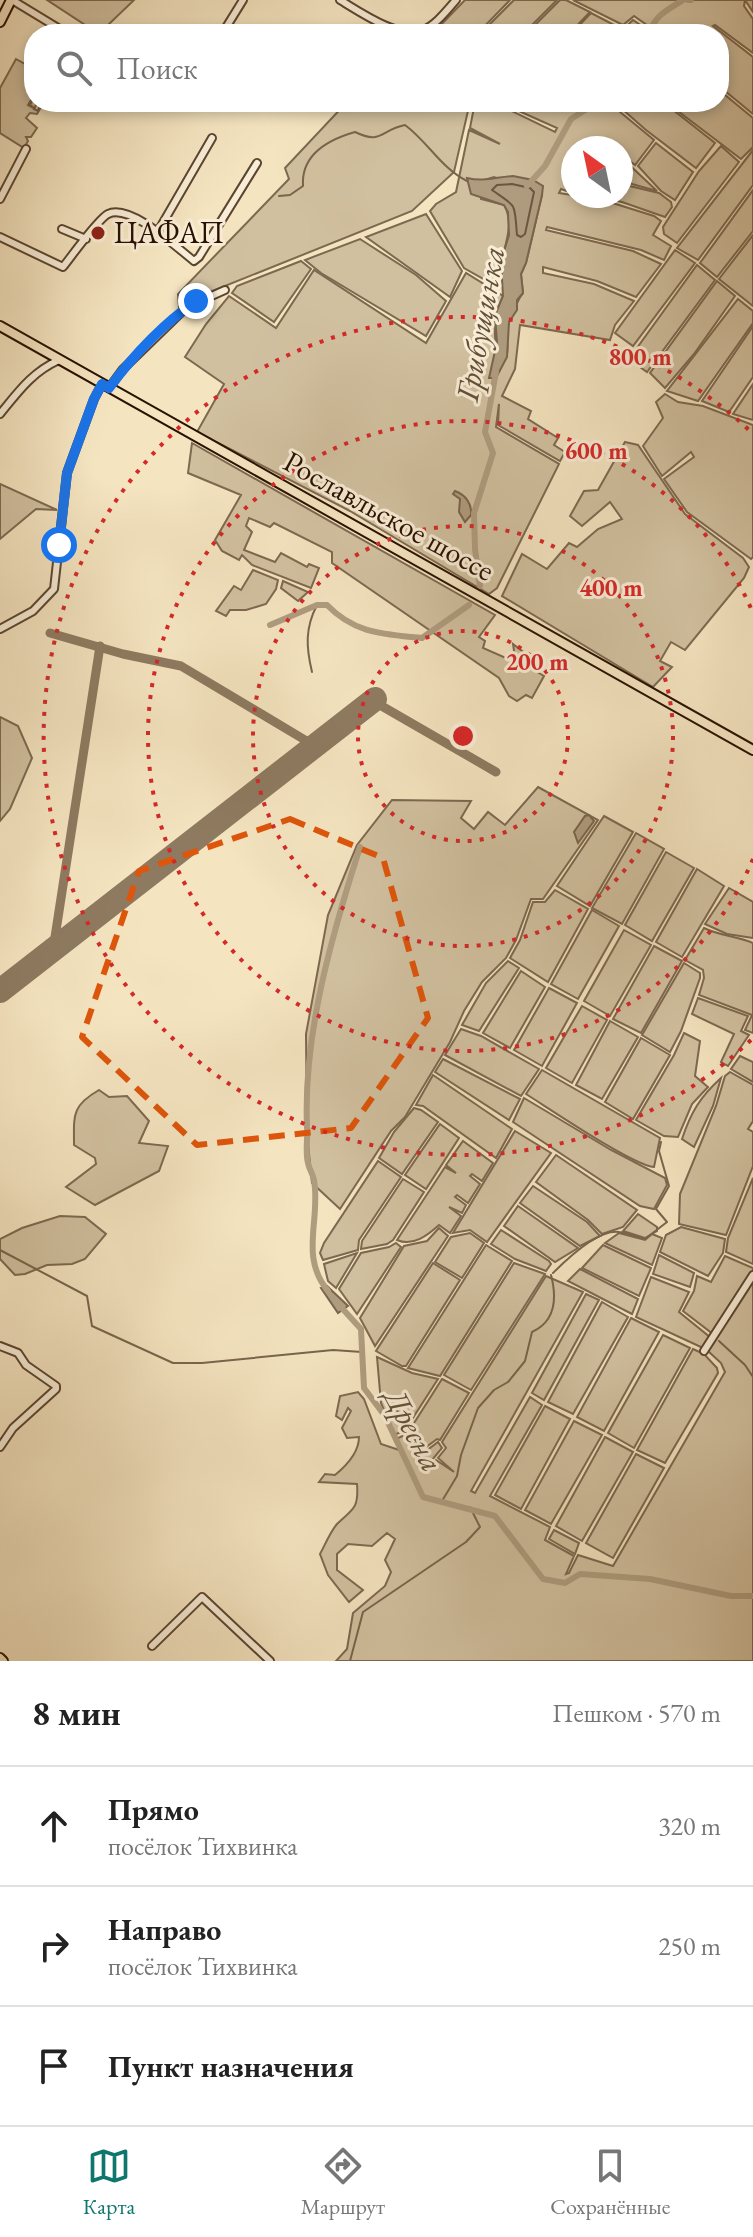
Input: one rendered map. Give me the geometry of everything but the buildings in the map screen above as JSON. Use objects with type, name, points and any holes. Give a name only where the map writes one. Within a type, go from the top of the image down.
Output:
[{"type":"main road","points":[[0,22],[12,0]]},
{"type":"main road","name":"Рославльское шоссе","points":[[0,326],[753,750]]},
{"type":"street","points":[[12,0],[52,24]]},
{"type":"street","points":[[228,24],[243,0]]},
{"type":"street","points":[[340,0],[386,24]]},
{"type":"street","points":[[431,24],[453,1]]},
{"type":"street","points":[[157,233],[212,138]]},
{"type":"street","points":[[0,199],[26,149]]},
{"type":"street","points":[[0,237],[63,267],[106,214],[119,212],[133,215],[194,261],[257,163]]},
{"type":"street","points":[[62,229],[86,239]]},
{"type":"street","points":[[0,629],[33,611],[54,589],[67,473],[94,399],[187,307],[225,290]]},
{"type":"street","points":[[0,414],[26,381],[42,367],[59,360]]},
{"type":"street","points":[[704,1351],[753,1275]]},
{"type":"street","points":[[0,1346],[18,1353],[26,1365],[51,1380],[56,1389],[13,1428],[0,1447]]},
{"type":"street","points":[[152,1646],[202,1597],[270,1661]]},
{"type":"highlighted area","points":[[290,819],[383,858],[428,1018],[351,1128],[197,1145],[82,1037],[139,871]]},
{"type":"shaded area","points":[[47,0],[134,0],[109,24],[84,24]]},
{"type":"shaded area","points":[[465,0],[510,0],[487,24],[442,24]]},
{"type":"shaded area","points":[[514,0],[557,0],[533,24],[490,24]]},
{"type":"shaded area","points":[[560,0],[590,12],[579,24],[536,24]]},
{"type":"shaded area","points":[[573,0],[745,0],[744,6],[753,19],[753,53],[729,35],[729,24],[645,24],[634,16],[621,24]]},
{"type":"shaded area","points":[[745,0],[753,0],[753,12]]},
{"type":"shaded area","points":[[591,13],[612,24],[581,24]]},
{"type":"shaded area","points":[[729,38],[753,57],[753,114],[729,94]]},
{"type":"shaded area","points":[[16,59],[24,63],[24,112],[38,112],[30,113],[26,118],[37,128],[31,137],[26,137],[28,141],[24,148],[0,133],[0,88]]},
{"type":"shaded area","points":[[729,98],[753,118],[753,147],[741,159],[679,112],[729,112]]},
{"type":"shaded area","points":[[338,112],[468,112],[454,172],[412,211],[179,307],[178,294],[289,179],[285,168]]},
{"type":"shaded area","points":[[473,112],[514,112],[555,132],[557,128],[521,112],[620,112],[654,140],[635,165],[633,136],[561,136],[561,208],[628,208],[654,216],[661,221],[653,235],[671,246],[664,260],[641,250],[547,227],[546,230],[633,251],[661,264],[636,297],[597,281],[543,267],[543,273],[594,284],[634,301],[615,325],[610,340],[520,325],[515,369],[502,396],[531,411],[528,419],[558,438],[554,445],[565,452],[560,461],[498,425],[499,404],[496,427],[559,464],[497,588],[489,594],[350,511],[197,432],[224,384],[185,357],[229,296],[276,328],[314,270],[426,343],[466,273],[503,296],[495,330],[496,348],[502,364],[507,352],[509,322],[523,293],[521,274],[542,195],[494,177],[481,181],[481,199],[504,205],[509,225],[496,286],[464,268],[430,211],[456,192],[469,130],[500,144],[470,128]]},
{"type":"shaded area","points":[[626,112],[676,112],[715,143],[696,168]]},
{"type":"shaded area","points":[[656,143],[693,172],[675,200],[661,191],[638,166]]},
{"type":"shaded area","points":[[721,146],[739,162],[677,243],[664,234],[663,227],[699,171]]},
{"type":"shaded area","points":[[753,150],[753,185],[698,260],[677,248]]},
{"type":"shaded area","points":[[633,168],[657,191],[633,184]]},
{"type":"shaded area","points":[[633,187],[659,193],[671,202],[672,207],[665,217],[633,206]]},
{"type":"shaded area","points":[[753,190],[753,231],[717,277],[700,263]]},
{"type":"shaded area","points":[[426,214],[462,271],[450,297],[366,237]]},
{"type":"shaded area","points":[[753,235],[753,306],[719,279]]},
{"type":"shaded area","points":[[360,239],[416,275],[446,301],[426,336],[321,273],[305,260]]},
{"type":"shaded area","points":[[675,250],[695,263],[633,346],[615,333]]},
{"type":"shaded area","points":[[301,261],[311,269],[274,322],[232,293],[237,286]]},
{"type":"shaded area","points":[[697,265],[715,280],[647,372],[629,359]]},
{"type":"shaded area","points":[[717,281],[735,296],[694,354],[665,388],[650,373]]},
{"type":"shaded area","points":[[738,299],[753,311],[753,323],[698,401],[667,391]]},
{"type":"shaded area","points":[[753,326],[753,377],[729,412],[702,401]]},
{"type":"shaded area","points":[[753,384],[753,420],[733,414]]},
{"type":"shaded area","points":[[665,394],[678,402],[703,406],[753,425],[751,559],[687,512],[664,479],[694,457],[691,452],[662,476],[643,446],[663,418],[656,402]]},
{"type":"shaded area","points":[[625,442],[638,445],[685,514],[743,558],[749,567],[744,578],[685,650],[671,642],[660,661],[672,667],[653,687],[502,596],[522,554],[547,569],[569,543],[577,547],[598,529],[622,519],[610,502],[582,526],[570,516],[584,491],[598,490]]},
{"type":"shaded area","points":[[192,443],[495,615],[479,637],[485,641],[483,648],[508,659],[515,657],[513,644],[526,654],[530,661],[527,666],[544,676],[532,698],[526,695],[517,701],[509,696],[499,678],[332,563],[332,552],[274,523],[270,527],[249,518],[246,526],[252,532],[244,550],[275,562],[281,553],[307,567],[309,564],[319,568],[311,588],[252,565],[242,555],[239,560],[222,551],[215,540],[241,495],[188,473]]},
{"type":"shaded area","points":[[0,484],[57,510],[36,509],[0,539]]},
{"type":"shaded area","points":[[253,570],[278,580],[266,604],[246,610],[230,610],[226,616],[216,611],[234,586],[241,590]]},
{"type":"shaded area","points":[[283,581],[308,592],[298,601],[281,588]]},
{"type":"shaded area","points":[[0,717],[18,726],[32,758],[10,809],[0,821]]},
{"type":"shaded area","points":[[538,787],[598,820],[543,899],[531,899],[506,958],[482,982],[405,1117],[391,1131],[340,1209],[312,1183],[307,1134],[306,1034],[328,915],[357,845],[392,800],[471,801],[461,818],[474,829],[488,812],[505,825]]},
{"type":"shaded area","points":[[604,816],[633,832],[590,906],[557,886]]},
{"type":"shaded area","points":[[636,833],[664,849],[622,924],[592,908]]},
{"type":"shaded area","points":[[666,852],[694,868],[652,941],[625,925]]},
{"type":"shaded area","points":[[697,869],[724,886],[682,957],[656,942]]},
{"type":"shaded area","points":[[729,888],[753,902],[753,938],[727,934],[705,924]]},
{"type":"shaded area","points":[[555,890],[588,909],[548,982],[510,958],[520,940],[533,902],[545,902]]},
{"type":"shaded area","points":[[592,910],[619,926],[578,999],[551,984]]},
{"type":"shaded area","points":[[704,928],[753,943],[753,1033],[745,1030],[752,1015],[699,995],[703,970],[685,960]]},
{"type":"shaded area","points":[[624,930],[651,945],[610,1016],[584,1001]]},
{"type":"shaded area","points":[[654,946],[682,961],[641,1033],[613,1019]]},
{"type":"shaded area","points":[[508,961],[519,968],[479,1031],[462,1025],[486,983]]},
{"type":"shaded area","points":[[684,963],[700,973],[700,978],[670,1052],[642,1035]]},
{"type":"shaded area","points":[[521,971],[545,987],[510,1048],[483,1033]]},
{"type":"shaded area","points":[[549,988],[577,1003],[542,1066],[514,1050]]},
{"type":"shaded area","points":[[698,998],[748,1016],[741,1031],[749,1035],[728,1066],[721,1062],[734,1034],[692,1014]]},
{"type":"shaded area","points":[[582,1006],[607,1020],[572,1083],[546,1068]]},
{"type":"shaded area","points":[[610,1021],[638,1037],[602,1099],[576,1085]]},
{"type":"shaded area","points":[[461,1029],[481,1036],[539,1069],[521,1096],[445,1055]]},
{"type":"shaded area","points":[[684,1033],[700,1041],[695,1076],[708,1087],[692,1104],[678,1137],[664,1136],[636,1120]]},
{"type":"shaded area","points":[[641,1038],[670,1055],[633,1119],[605,1102]]},
{"type":"shaded area","points":[[740,1056],[753,1062],[753,1082],[731,1069]]},
{"type":"shaded area","points":[[443,1059],[520,1099],[509,1120],[435,1072]]},
{"type":"shaded area","points":[[542,1070],[660,1138],[654,1167],[610,1147],[526,1094]]},
{"type":"shaded area","points":[[730,1072],[753,1085],[753,1121],[748,1129],[753,1132],[753,1166],[726,1235],[679,1224],[680,1194],[725,1076]]},
{"type":"shaded area","points":[[433,1075],[512,1129],[496,1158],[423,1106],[416,1105]]},
{"type":"shaded area","points":[[721,1078],[713,1106],[694,1147],[682,1139],[685,1129],[702,1099]]},
{"type":"shaded area","points":[[99,1090],[109,1097],[127,1096],[149,1121],[139,1143],[168,1146],[159,1171],[95,1205],[66,1187],[96,1164],[95,1158],[74,1145],[74,1126],[76,1113],[83,1101]]},
{"type":"shaded area","points":[[524,1098],[665,1178],[667,1185],[654,1209],[640,1206],[513,1122]]},
{"type":"shaded area","points":[[414,1108],[438,1122],[402,1174],[379,1158],[394,1132]]},
{"type":"shaded area","points":[[440,1124],[459,1138],[426,1189],[405,1175]]},
{"type":"shaded area","points":[[515,1131],[551,1153],[487,1242],[470,1230],[453,1233]]},
{"type":"shaded area","points":[[463,1141],[493,1163],[482,1181],[472,1174],[470,1176],[480,1184],[468,1203],[457,1195],[455,1197],[466,1205],[462,1213],[449,1207],[461,1216],[450,1233],[439,1225],[414,1241],[397,1240],[445,1167],[456,1173],[446,1165]]},
{"type":"shaded area","points":[[556,1155],[637,1210],[623,1227],[602,1234],[536,1182]]},
{"type":"shaded area","points":[[378,1161],[401,1177],[359,1240],[358,1250],[323,1260],[320,1253],[324,1243]]},
{"type":"shaded area","points":[[753,1178],[753,1264],[726,1252],[728,1238]]},
{"type":"shaded area","points":[[403,1179],[424,1192],[393,1240],[361,1249],[362,1241]]},
{"type":"shaded area","points":[[533,1186],[587,1222],[600,1236],[580,1246],[520,1203]]},
{"type":"shaded area","points":[[518,1206],[578,1248],[555,1262],[504,1226]]},
{"type":"shaded area","points":[[638,1214],[657,1227],[657,1231],[645,1238],[623,1231]]},
{"type":"shaded area","points":[[60,1216],[85,1217],[106,1234],[85,1259],[72,1264],[47,1265],[15,1275],[0,1259],[0,1239]]},
{"type":"shaded area","points":[[681,1227],[725,1239],[723,1253],[708,1276],[660,1252],[666,1235]]},
{"type":"shaded area","points":[[439,1228],[448,1236],[375,1346],[360,1318],[404,1246],[427,1241]]},
{"type":"shaded area","points":[[501,1230],[549,1261],[551,1264],[546,1271],[515,1259],[491,1244]]},
{"type":"shaded area","points":[[470,1233],[484,1243],[462,1278],[435,1262],[451,1237]]},
{"type":"shaded area","points":[[619,1233],[645,1240],[652,1234],[662,1238],[652,1265],[605,1243]]},
{"type":"shaded area","points":[[396,1243],[401,1247],[357,1314],[339,1289],[361,1253]]},
{"type":"shaded area","points":[[486,1245],[512,1261],[440,1376],[408,1368]]},
{"type":"shaded area","points":[[603,1245],[651,1268],[639,1296],[582,1268]]},
{"type":"shaded area","points":[[357,1253],[336,1288],[328,1281],[324,1264]]},
{"type":"shaded area","points":[[659,1255],[694,1273],[690,1287],[653,1274]]},
{"type":"shaded area","points":[[725,1256],[753,1268],[753,1272],[713,1334],[683,1311],[694,1291],[697,1276],[711,1282]]},
{"type":"shaded area","points":[[433,1263],[460,1280],[406,1366],[402,1366],[376,1351]]},
{"type":"shaded area","points":[[514,1263],[545,1274],[471,1390],[444,1375]]},
{"type":"shaded area","points":[[580,1269],[638,1299],[632,1314],[568,1281]]},
{"type":"shaded area","points":[[546,1276],[583,1292],[471,1491],[475,1493],[530,1397],[542,1405],[490,1496],[550,1527],[545,1540],[574,1556],[566,1574],[578,1555],[613,1566],[725,1372],[721,1363],[707,1350],[753,1281],[753,1661],[336,1661],[347,1649],[353,1613],[385,1586],[391,1572],[385,1560],[395,1539],[387,1533],[372,1546],[348,1544],[337,1554],[337,1570],[363,1590],[349,1602],[328,1575],[320,1554],[334,1527],[353,1508],[357,1499],[357,1484],[319,1482],[325,1474],[335,1475],[343,1467],[358,1443],[359,1437],[347,1438],[342,1428],[351,1411],[348,1408],[342,1420],[336,1416],[340,1396],[358,1392],[364,1399],[381,1444],[402,1451],[396,1439],[407,1434],[422,1454],[438,1442],[442,1448],[427,1466],[429,1468],[436,1460],[454,1472],[438,1458],[446,1448],[442,1442]]},
{"type":"shaded area","points":[[651,1277],[689,1292],[679,1312],[711,1338],[703,1348],[636,1317]]},
{"type":"shaded area","points":[[586,1294],[599,1300],[544,1400],[532,1393]]},
{"type":"shaded area","points":[[602,1302],[628,1317],[573,1414],[548,1402]]},
{"type":"shaded area","points":[[631,1318],[659,1332],[604,1431],[577,1417]]},
{"type":"shaded area","points":[[663,1335],[690,1348],[634,1448],[608,1433]]},
{"type":"shaded area","points":[[693,1349],[704,1354],[718,1373],[665,1463],[637,1450]]},
{"type":"shaded area","points":[[377,1357],[412,1373],[438,1379],[407,1427],[396,1409],[393,1410],[406,1430],[394,1435],[381,1403]]},
{"type":"shaded area","points":[[442,1379],[469,1393],[440,1440],[422,1450],[409,1431]]},
{"type":"shaded area","points":[[545,1406],[570,1419],[521,1509],[495,1495]]},
{"type":"shaded area","points":[[574,1421],[602,1435],[551,1524],[525,1510]]},
{"type":"shaded area","points":[[605,1437],[633,1452],[582,1541],[556,1526]]},
{"type":"shaded area","points":[[636,1454],[664,1468],[613,1558],[586,1543]]},
{"type":"shaded area","points":[[554,1530],[579,1543],[575,1554],[549,1539]]},
{"type":"water","points":[[513,176],[533,180],[543,186],[542,195],[521,274],[523,293],[509,322],[507,357],[496,378],[489,378],[497,342],[495,315],[503,296],[501,261],[509,235],[508,212],[504,205],[471,194],[467,178]]},
{"type":"water","points":[[455,491],[465,497],[470,507],[471,515],[465,522],[459,512],[460,499],[453,494]]},
{"type":"water","points":[[589,815],[594,821],[578,843],[574,832]]},
{"type":"water","points":[[327,1286],[348,1306],[338,1313],[321,1288]]},
{"type":"waterway","name":"Грибущинка","points":[[654,24],[667,10],[683,0]]},
{"type":"waterway","name":"Грибущинка","points":[[527,186],[545,166],[571,119],[582,112]]},
{"type":"waterway","points":[[279,196],[290,195],[303,186],[306,166],[326,144],[355,132],[376,137],[405,125],[450,169],[467,181]]},
{"type":"waterway","name":"Грибущинка","points":[[480,586],[474,513],[493,453],[485,432],[496,372]]},
{"type":"waterway","points":[[312,672],[308,638],[317,605]]},
{"type":"waterway","name":"Грибущинка","points":[[270,625],[317,605],[327,605],[359,627],[422,638],[469,605]]},
{"type":"waterway","name":"Дресна","points":[[328,1291],[319,1278],[313,1251],[315,1195],[307,1154],[307,1092],[322,985],[360,847]]},
{"type":"waterway","points":[[553,1273],[602,1235],[619,1232],[645,1239],[667,1222],[656,1209],[669,1186],[659,1151],[661,1142]]},
{"type":"waterway","points":[[0,1250],[87,1296],[92,1326],[173,1363],[333,1350],[362,1352]]},
{"type":"waterway","points":[[442,1501],[457,1476],[478,1408],[494,1390],[508,1382],[525,1361],[532,1332],[550,1315],[554,1300],[551,1275]]},
{"type":"waterway","name":"Дресна","points":[[340,1306],[361,1329],[364,1388],[385,1416],[423,1497],[495,1516],[543,1579],[565,1583],[580,1574],[650,1579],[731,1596],[753,1596]]},
{"type":"waterway","points":[[719,1341],[745,1365],[753,1377]]},
{"type":"waterway","points":[[350,1661],[363,1612],[466,1542],[480,1527],[470,1507]]},
{"type":"taxiway","points":[[50,633],[123,654],[181,666],[315,746]]},
{"type":"taxiway","points":[[53,950],[100,646]]},
{"type":"taxiway","points":[[373,701],[496,772]]},
{"type":"runway","points":[[0,991],[375,699]]},
{"type":"place","name":"ЦАФАП","points":[[98,233]]},
{"type":"route","points":[[59,545],[67,473],[102,384],[109,388],[123,369],[196,301]]}]
